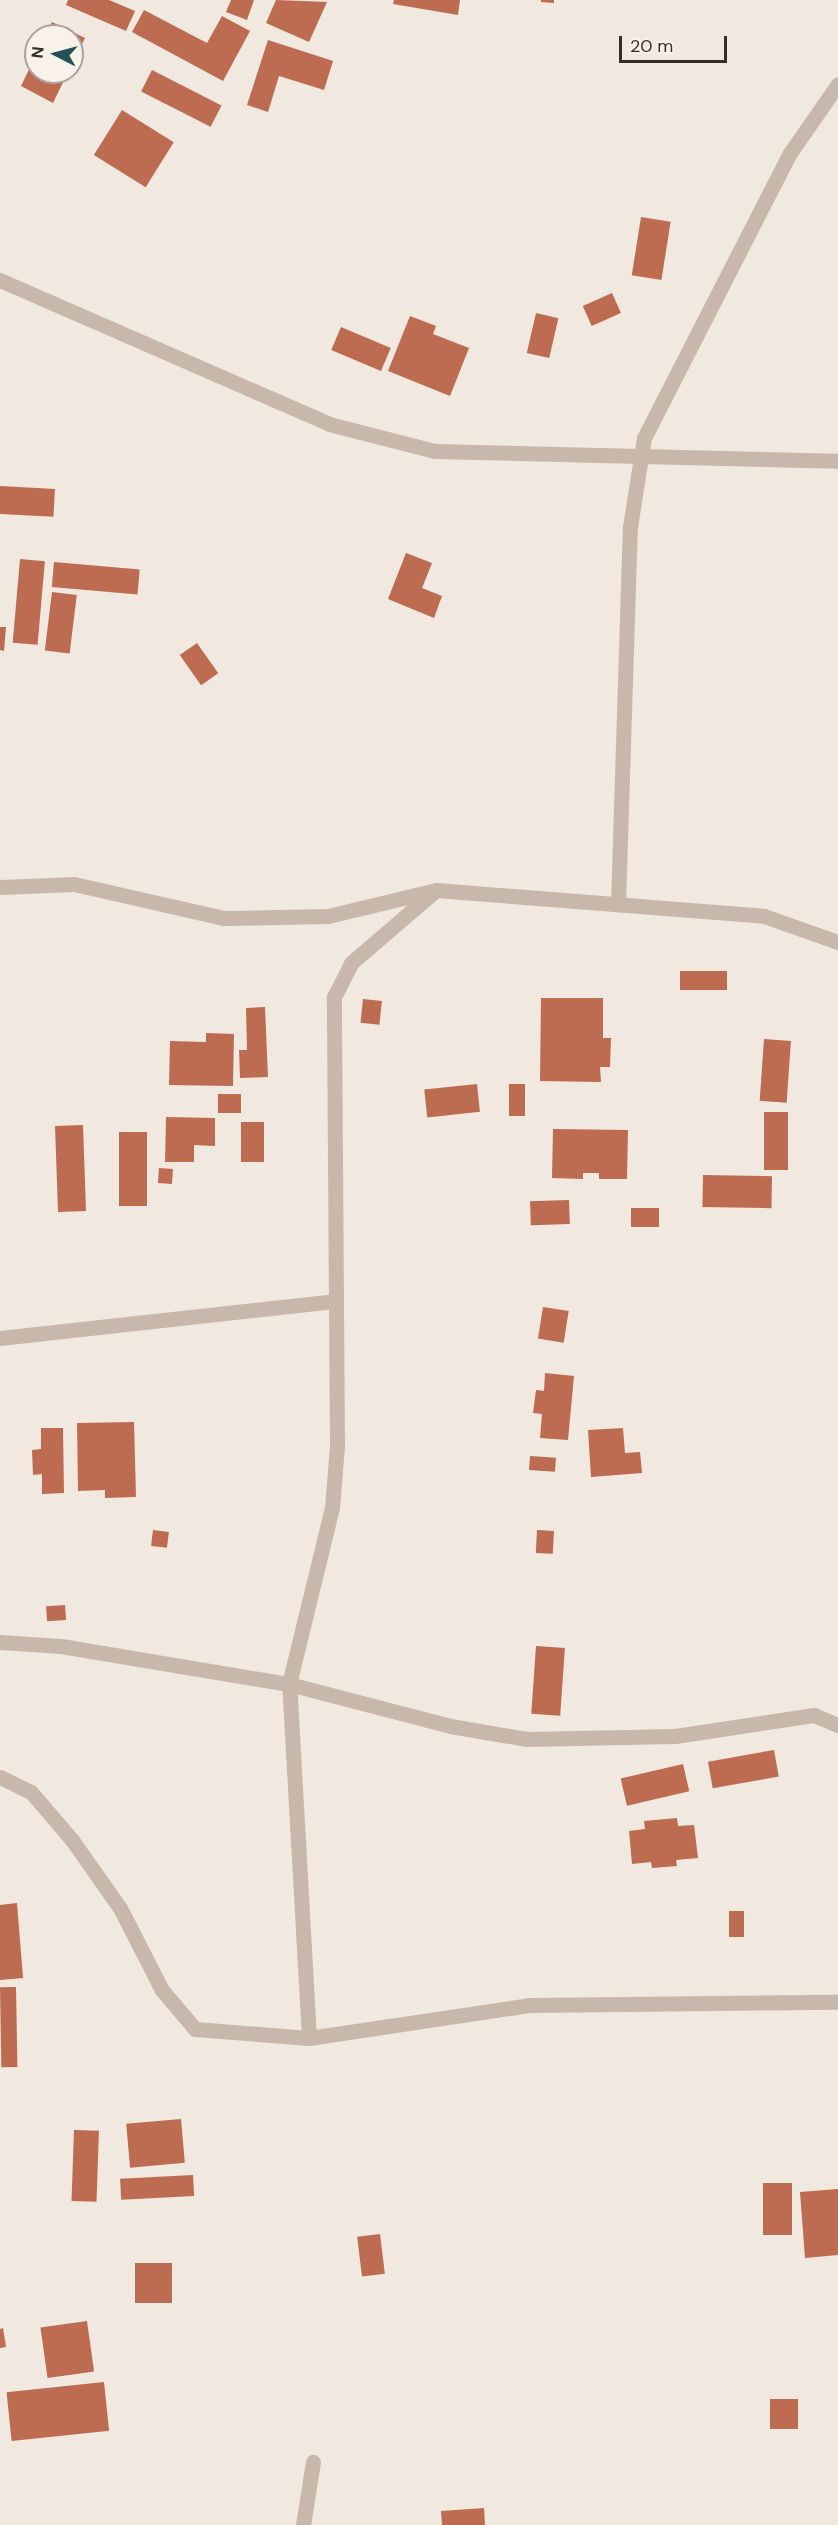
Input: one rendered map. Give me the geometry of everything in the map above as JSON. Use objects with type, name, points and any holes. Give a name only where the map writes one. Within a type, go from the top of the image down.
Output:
[{"type":"street","points":[[618,904],[630,526],[644,438],[790,153],[838,84]]},
{"type":"street","points":[[0,280],[329,424],[434,451],[838,461]]},
{"type":"street","points":[[0,887],[74,884],[224,918],[328,916],[436,890],[764,916],[838,942]]},
{"type":"street","points":[[309,2038],[290,1684],[332,1508],[337,1446],[334,997],[351,963],[436,890]]},
{"type":"street","points":[[0,1338],[336,1301]]},
{"type":"street","points":[[0,1642],[61,1646],[290,1684],[450,1726],[527,1739],[675,1736],[814,1715],[838,1725]]},
{"type":"street","points":[[0,1777],[31,1792],[72,1840],[120,1908],[162,1990],[195,2029],[309,2038],[529,2005],[838,2002]]},
{"type":"street","points":[[303,2525],[313,2462]]},
{"type":"building","points":[[68,0],[109,0],[135,11],[126,31],[66,5]]},
{"type":"building","points":[[231,0],[254,0],[247,20],[226,12]]},
{"type":"building","points":[[276,0],[327,2],[309,42],[266,23]]},
{"type":"building","points":[[394,0],[460,0],[458,15],[393,4]]},
{"type":"building","points":[[541,0],[554,0],[554,3],[541,2]]},
{"type":"building","points":[[144,10],[207,43],[222,16],[250,31],[223,81],[132,32]]},
{"type":"building","points":[[268,40],[333,61],[324,90],[279,76],[268,112],[247,105]]},
{"type":"building","points":[[152,70],[221,105],[211,127],[141,91]]},
{"type":"building","points":[[24,80],[24,84],[62,84],[53,103],[21,86]]},
{"type":"building","points":[[122,110],[174,142],[146,187],[94,155]]},
{"type":"building","points":[[641,217],[671,222],[661,280],[632,275]]},
{"type":"building","points":[[612,293],[621,313],[592,326],[583,306]]},
{"type":"building","points":[[536,313],[558,318],[549,358],[527,353]]},
{"type":"building","points":[[410,316],[436,326],[433,334],[469,348],[450,396],[388,371]]},
{"type":"building","points":[[341,327],[391,348],[381,371],[331,350]]},
{"type":"building","points":[[0,486],[55,489],[53,517],[0,514]]},
{"type":"building","points":[[406,553],[432,563],[422,588],[442,596],[434,618],[388,599]]},
{"type":"building","points":[[20,559],[45,561],[38,645],[13,643]]},
{"type":"building","points":[[54,562],[140,569],[137,594],[52,587]]},
{"type":"building","points":[[52,592],[77,595],[70,654],[45,651]]},
{"type":"building","points":[[0,627],[6,627],[4,651],[0,650]]},
{"type":"building","points":[[197,643],[218,673],[201,685],[180,655]]},
{"type":"building","points":[[680,971],[727,971],[727,990],[680,990]]},
{"type":"building","points":[[541,998],[603,998],[603,1038],[611,1038],[610,1067],[600,1067],[601,1082],[540,1081]]},
{"type":"building","points":[[363,999],[382,1001],[379,1025],[360,1023]]},
{"type":"building","points":[[265,1007],[268,1077],[240,1078],[239,1050],[247,1050],[246,1008]]},
{"type":"building","points":[[206,1033],[234,1034],[233,1086],[169,1085],[170,1041],[206,1042]]},
{"type":"building","points":[[764,1039],[791,1041],[787,1103],[760,1101]]},
{"type":"building","points":[[477,1084],[480,1112],[427,1117],[424,1090]]},
{"type":"building","points":[[509,1084],[525,1084],[525,1116],[509,1116]]},
{"type":"building","points":[[218,1094],[241,1094],[241,1113],[218,1113]]},
{"type":"building","points":[[764,1112],[788,1112],[788,1170],[764,1170]]},
{"type":"building","points":[[166,1117],[215,1118],[215,1146],[194,1145],[194,1162],[165,1162]]},
{"type":"building","points":[[241,1122],[264,1122],[264,1162],[241,1162]]},
{"type":"building","points":[[83,1125],[86,1211],[58,1212],[55,1126]]},
{"type":"building","points":[[553,1129],[628,1130],[627,1179],[599,1179],[599,1173],[583,1173],[583,1179],[552,1178]]},
{"type":"building","points":[[119,1132],[147,1132],[147,1206],[119,1206]]},
{"type":"building","points":[[159,1168],[173,1169],[172,1184],[158,1183]]},
{"type":"building","points":[[703,1175],[772,1176],[771,1208],[702,1207]]},
{"type":"building","points":[[569,1200],[570,1224],[531,1225],[530,1201]]},
{"type":"building","points":[[631,1208],[659,1208],[659,1227],[631,1227]]},
{"type":"building","points":[[543,1307],[569,1311],[564,1343],[538,1339]]},
{"type":"building","points":[[545,1373],[574,1376],[568,1440],[540,1438],[542,1414],[533,1413],[536,1390],[544,1391]]},
{"type":"building","points":[[134,1422],[136,1497],[105,1498],[105,1490],[78,1491],[77,1423]]},
{"type":"building","points":[[41,1428],[63,1428],[64,1493],[42,1494],[42,1474],[33,1475],[32,1450],[41,1449]]},
{"type":"building","points":[[623,1428],[625,1453],[640,1452],[642,1473],[591,1477],[588,1430]]},
{"type":"building","points":[[530,1456],[556,1458],[555,1472],[529,1470]]},
{"type":"building","points":[[153,1530],[169,1532],[167,1548],[151,1546]]},
{"type":"building","points":[[537,1530],[554,1531],[553,1554],[536,1553]]},
{"type":"building","points":[[65,1605],[66,1620],[47,1621],[46,1606]]},
{"type":"building","points":[[536,1646],[565,1648],[560,1716],[531,1714]]},
{"type":"building","points":[[774,1750],[779,1777],[713,1788],[708,1762]]},
{"type":"building","points":[[683,1764],[689,1791],[627,1806],[621,1778]]},
{"type":"building","points":[[677,1818],[678,1826],[694,1825],[698,1858],[676,1860],[677,1866],[652,1868],[651,1862],[632,1864],[629,1831],[645,1829],[644,1821]]},
{"type":"building","points":[[17,1903],[23,1978],[0,1980],[0,1905]]},
{"type":"building","points":[[729,1911],[744,1911],[744,1937],[729,1937]]},
{"type":"building","points":[[0,1987],[16,1987],[17,2067],[1,2067]]},
{"type":"building","points":[[181,2119],[185,2163],[130,2168],[126,2124]]},
{"type":"building","points":[[74,2130],[99,2131],[97,2202],[72,2201]]},
{"type":"building","points":[[193,2175],[194,2196],[121,2200],[120,2179]]},
{"type":"building","points":[[763,2183],[792,2183],[792,2235],[763,2235]]},
{"type":"building","points":[[838,2189],[838,2255],[805,2258],[800,2192]]},
{"type":"building","points":[[380,2234],[385,2274],[362,2277],[357,2237]]},
{"type":"building","points":[[135,2263],[172,2263],[172,2303],[135,2303]]},
{"type":"building","points":[[87,2321],[94,2372],[48,2378],[40,2328]]},
{"type":"building","points":[[3,2328],[6,2347],[0,2348],[0,2329]]},
{"type":"building","points":[[104,2382],[109,2431],[12,2441],[7,2392]]},
{"type":"building","points":[[770,2399],[798,2399],[798,2429],[770,2429]]},
{"type":"building","points":[[484,2508],[485,2525],[442,2525],[441,2511]]}]
